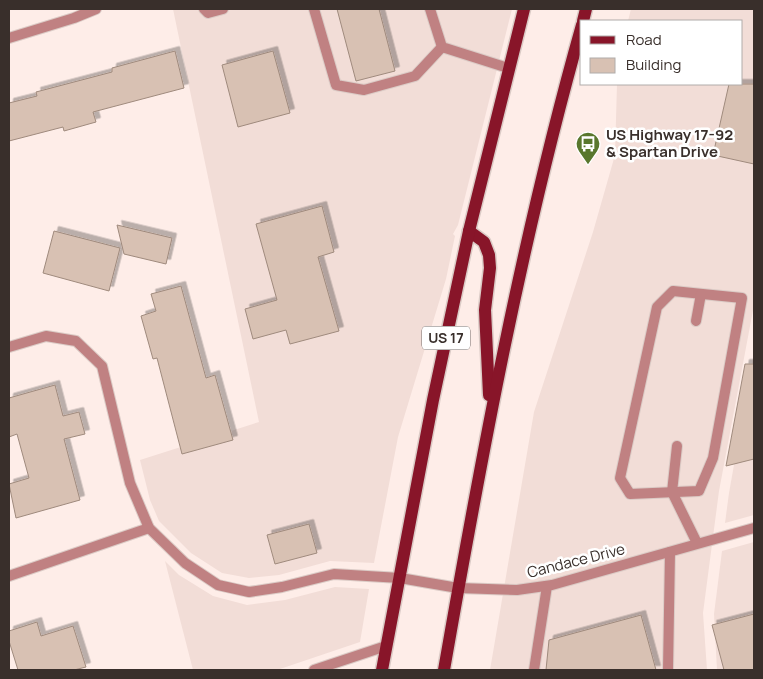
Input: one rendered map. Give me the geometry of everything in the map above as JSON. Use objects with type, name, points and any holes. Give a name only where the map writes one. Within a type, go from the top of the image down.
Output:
[{"type":"main road","name":"US 17","points":[[382,670],[433,400],[469,231],[524,9]]},
{"type":"main road","points":[[444,670],[490,413],[532,219],[580,31]]},
{"type":"main road","points":[[469,231],[484,242],[489,256],[490,268],[485,310],[490,413]]},
{"type":"street","points":[[9,38],[74,18],[96,9]]},
{"type":"street","points":[[204,9],[208,13],[223,9]]},
{"type":"street","points":[[314,9],[336,85],[364,90],[414,76],[442,47]]},
{"type":"street","points":[[430,9],[442,47]]},
{"type":"street","points":[[442,47],[508,68]]},
{"type":"street","points":[[674,290],[701,294],[742,298],[714,458],[699,491],[630,494],[620,478],[657,308],[674,290]]},
{"type":"street","points":[[696,320],[701,294]]},
{"type":"street","points":[[9,347],[46,336],[76,341],[102,366],[130,483],[149,528],[9,576]]},
{"type":"street","points":[[677,446],[672,492],[697,543]]},
{"type":"street","name":"Candace Drive","points":[[149,528],[185,564],[218,585],[249,592],[282,588],[334,574],[400,578],[458,588],[517,590],[547,586],[754,528]]},
{"type":"street","points":[[668,670],[670,552]]},
{"type":"street","points":[[534,670],[547,586]]},
{"type":"street","points":[[314,670],[386,646]]},
{"type":"shaded area","points":[[173,9],[512,9],[458,225],[453,234],[455,236],[446,279],[398,437],[374,563],[330,561],[279,575],[249,578],[222,573],[191,553],[159,521],[150,500],[140,460],[259,422]]},
{"type":"shaded area","points":[[631,9],[754,9],[754,305],[719,491],[703,613],[707,670],[490,670],[534,412],[593,232],[615,155],[617,85],[743,85],[743,20],[628,20]]},
{"type":"shaded area","points":[[754,352],[754,515],[725,523],[729,493]]},
{"type":"shaded area","points":[[754,542],[754,670],[717,670],[714,614],[722,551]]},
{"type":"shaded area","points":[[165,561],[179,575],[213,596],[247,605],[285,600],[335,587],[369,589],[360,642],[277,670],[193,670]]},
{"type":"building","points":[[337,9],[379,9],[395,71],[356,81]]},
{"type":"building","points":[[175,51],[184,88],[93,112],[96,122],[64,131],[63,127],[9,141],[9,103],[37,96],[36,92],[112,72],[112,68]]},
{"type":"building","points":[[273,51],[290,113],[238,127],[222,65]]},
{"type":"building","points":[[754,84],[754,164],[713,155],[729,85]]},
{"type":"building","points":[[322,206],[334,252],[318,257],[339,331],[290,344],[286,330],[253,339],[245,309],[277,300],[256,224]]},
{"type":"building","points":[[117,225],[172,238],[166,264],[124,254]]},
{"type":"building","points":[[54,231],[120,248],[109,291],[43,273]]},
{"type":"building","points":[[181,286],[206,378],[215,375],[233,440],[182,454],[157,358],[153,359],[141,316],[156,311],[151,294]]},
{"type":"building","points":[[745,364],[754,364],[754,459],[726,466]]},
{"type":"building","points":[[55,385],[63,416],[79,412],[85,434],[64,439],[80,500],[16,518],[9,484],[29,478],[17,434],[9,437],[9,398]]},
{"type":"building","points":[[309,524],[317,553],[275,564],[267,535]]},
{"type":"building","points":[[754,614],[754,670],[724,670],[712,625]]},
{"type":"building","points":[[641,615],[656,670],[546,670],[549,640]]},
{"type":"building","points":[[37,622],[41,636],[73,626],[86,667],[74,670],[18,670],[9,641],[9,631]]},
{"type":"place","name":"US Highway 17-92 & Spartan Drive","points":[[588,165]]}]
